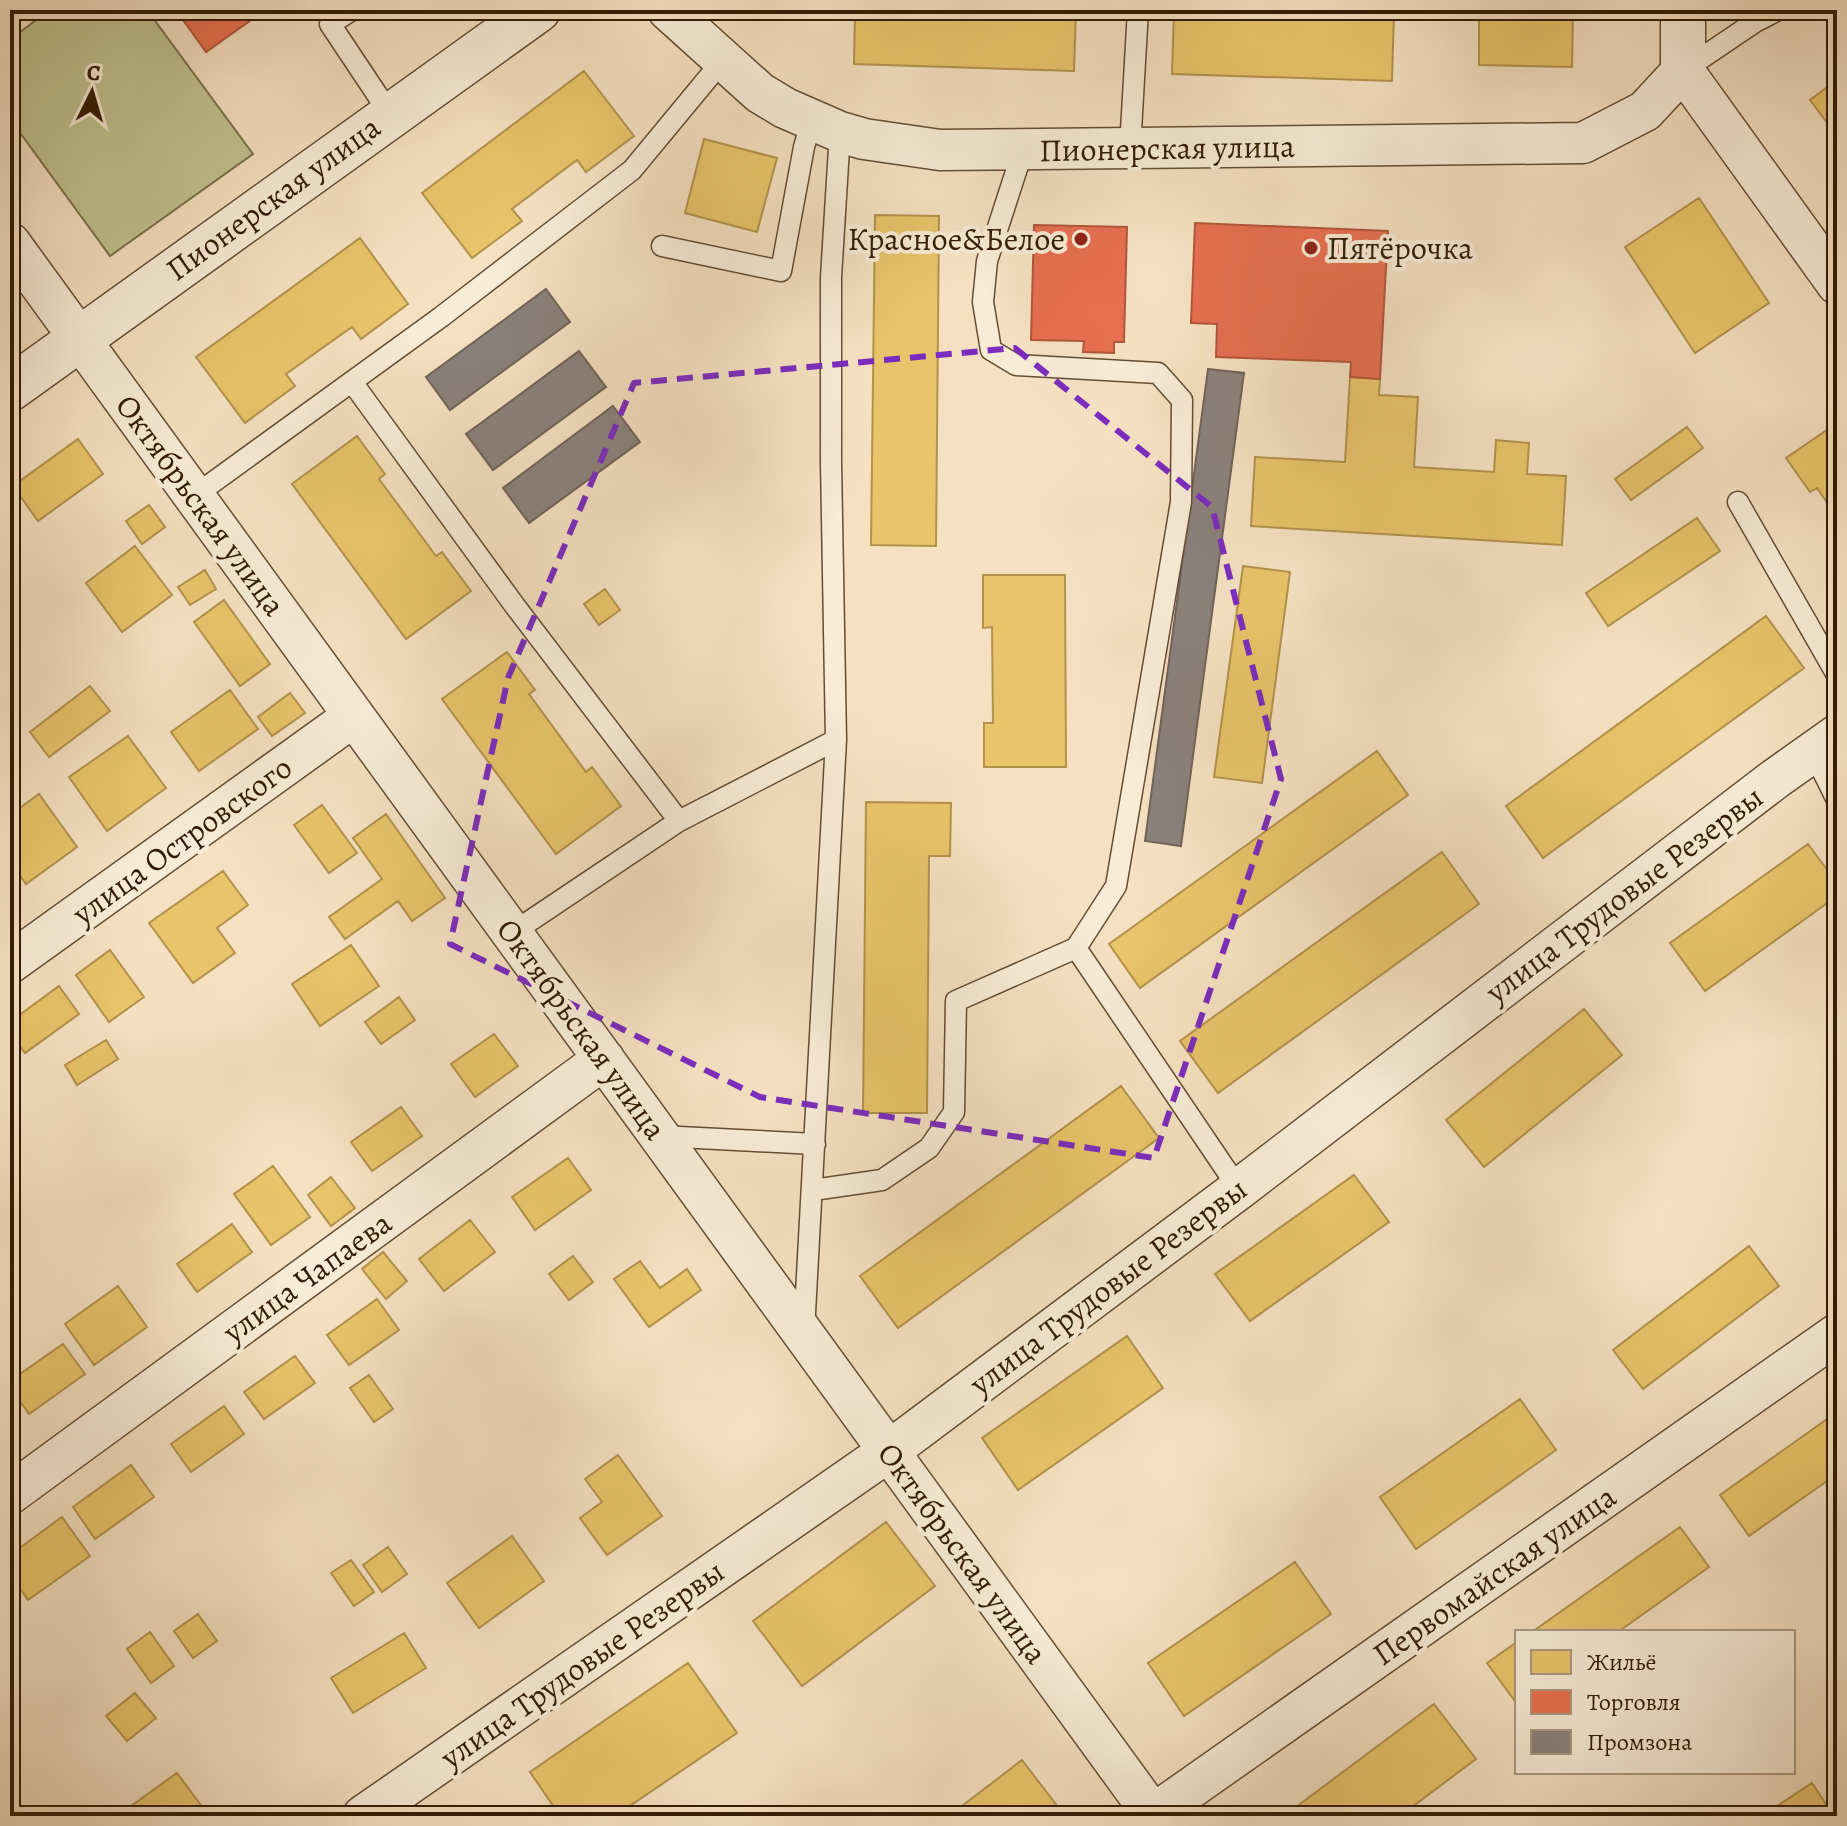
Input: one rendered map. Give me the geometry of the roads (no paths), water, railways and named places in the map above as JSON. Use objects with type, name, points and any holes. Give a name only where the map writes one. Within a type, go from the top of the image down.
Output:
[{"type":"street","name":"Пионерская улица","points":[[10,389],[538,10]]},
{"type":"street","name":"Пионерская улица","points":[[668,10],[760,93],[826,126],[864,139],[940,150],[1583,143],[1645,111],[1683,70]]},
{"type":"street","points":[[1683,10],[1683,70],[1837,284]]},
{"type":"street","name":"Октябрьская улица","points":[[10,243],[1153,1815]]},
{"type":"street","name":"улица Островского","points":[[10,963],[354,716]]},
{"type":"street","name":"улица Трудовые Резервы","points":[[363,1816],[889,1451],[1825,744]]},
{"type":"street","name":"улица Чапаева","points":[[10,1494],[604,1059]]},
{"type":"street","name":"Первомайская улица","points":[[1153,1815],[1837,1334]]},
{"type":"lane","points":[[352,10],[330,24],[390,114]]},
{"type":"lane","points":[[1130,148],[1138,10]]},
{"type":"lane","points":[[1683,70],[1778,10]]},
{"type":"lane","points":[[194,496],[441,317],[632,170],[723,60]]},
{"type":"lane","points":[[662,246],[781,271],[804,147],[826,126]]},
{"type":"lane","points":[[804,1334],[836,740],[831,277],[826,126]]},
{"type":"lane","points":[[813,1190],[882,1180],[929,1148],[954,1112],[956,1001],[1076,948],[1116,886],[1181,502],[1182,400],[1158,373],[1016,365],[991,350],[983,302],[987,261],[1023,150]]},
{"type":"lane","points":[[352,382],[515,606],[679,821]]},
{"type":"lane","points":[[1738,502],[1837,675]]},
{"type":"lane","points":[[512,933],[679,821],[836,740]]},
{"type":"lane","points":[[1825,744],[1837,800]]},
{"type":"lane","points":[[1076,948],[1239,1189]]},
{"type":"lane","points":[[660,1136],[815,1144]]},
{"type":"place","name":"Красное&Белое","points":[[1081,239]]},
{"type":"place","name":"Пятёрочка","points":[[1311,248]]}]
